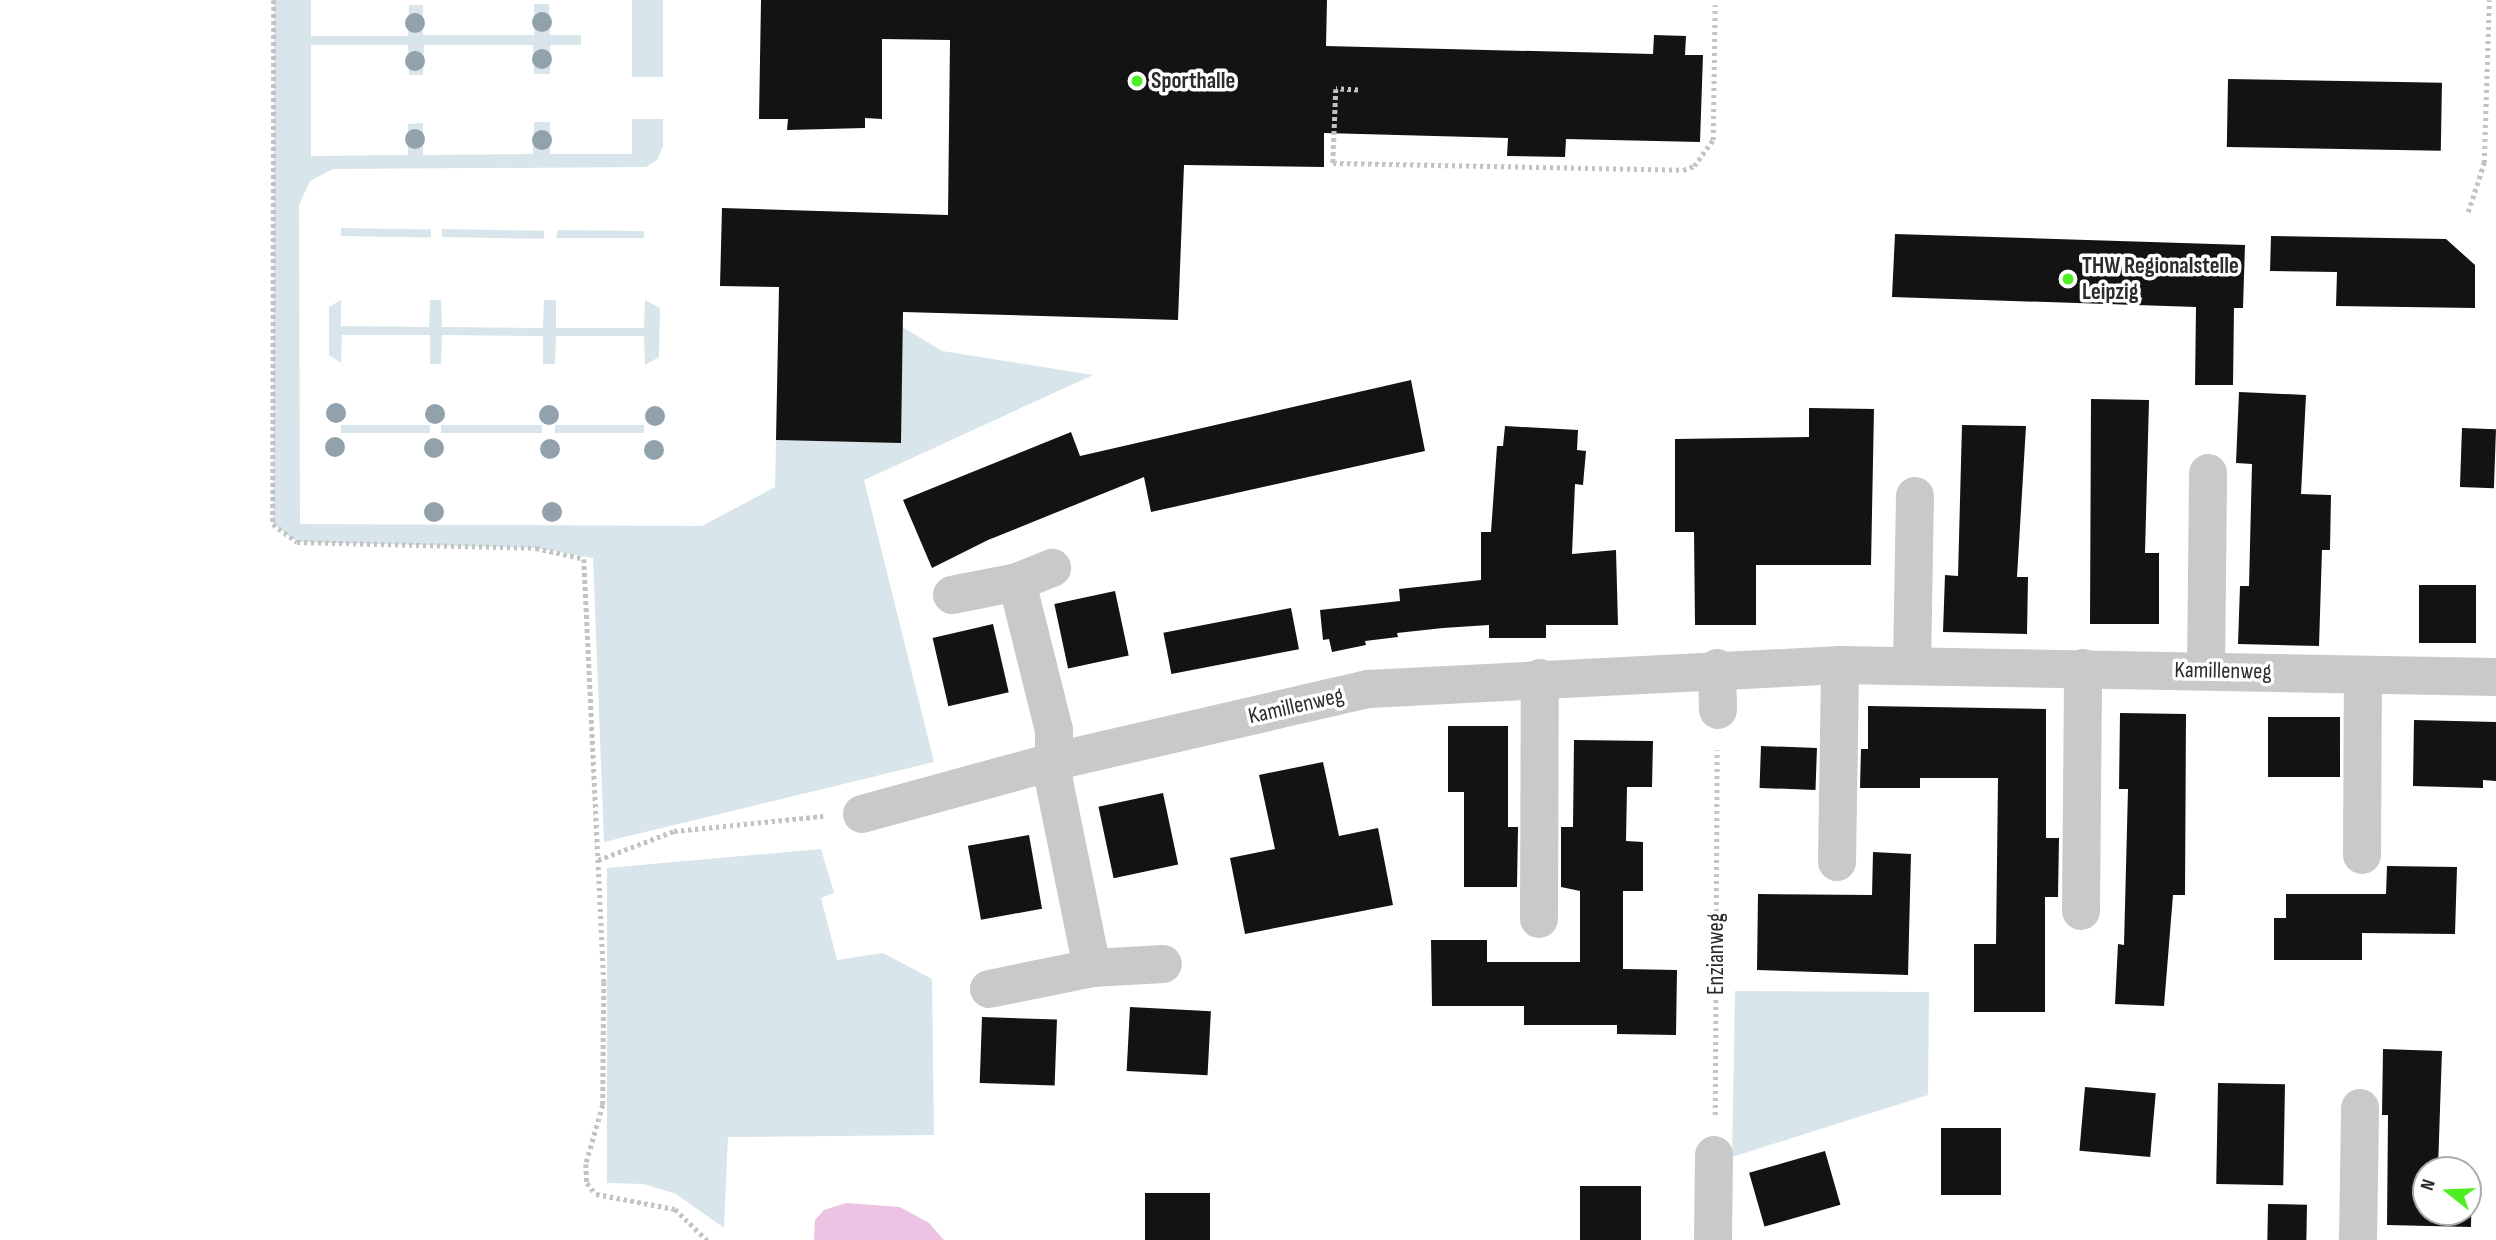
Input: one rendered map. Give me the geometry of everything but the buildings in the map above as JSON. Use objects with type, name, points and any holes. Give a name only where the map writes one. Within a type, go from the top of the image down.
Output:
[{"type":"street","points":[[2206,671],[2208,473]]},
{"type":"street","points":[[1912,666],[1914,496]]},
{"type":"street","points":[[952,595],[1017,582],[1052,568]]},
{"type":"street","points":[[1017,582],[1054,730],[1054,781],[1092,968]]},
{"type":"street","points":[[1838,862],[1840,665]]},
{"type":"street","name":"Kamillenweg","points":[[862,814],[1056,761],[1367,689],[1717,668],[1840,665],[2496,677]]},
{"type":"street","points":[[1717,668],[1718,710]]},
{"type":"street","points":[[2081,911],[2083,668]]},
{"type":"street","points":[[2362,855],[2363,674]]},
{"type":"street","points":[[1539,919],[1540,678]]},
{"type":"street","points":[[989,989],[1092,968],[1163,964]]},
{"type":"street","points":[[2358,1240],[2361,1108]]},
{"type":"street","points":[[1713,1240],[1714,1155]]},
{"type":"path","points":[[274,0],[273,524],[297,542],[536,548],[584,559],[604,982],[603,1105],[586,1164],[587,1183],[596,1194],[675,1209],[707,1240]]},
{"type":"path","points":[[2468,212],[2484,163],[2489,0]]},
{"type":"path","points":[[1358,90],[1336,89],[1333,163],[1683,170],[1694,166],[1713,141],[1715,5]]},
{"type":"path","name":"Enzianweg","points":[[1714,1155],[1718,710]]},
{"type":"path","points":[[598,860],[674,831],[862,814]]},
{"type":"shaded area","points":[[274,0],[311,0],[311,36],[408,36],[409,5],[423,5],[423,35],[534,35],[534,4],[549,4],[550,35],[581,35],[581,45],[550,45],[550,74],[534,74],[533,45],[424,45],[423,75],[409,75],[408,45],[311,45],[311,156],[408,155],[408,124],[423,123],[423,155],[533,154],[534,122],[550,122],[550,154],[632,154],[632,119],[663,119],[663,147],[657,160],[646,167],[333,169],[310,181],[299,205],[300,524],[702,526],[775,487],[776,440],[866,442],[868,306],[942,351],[1093,375],[864,480],[934,762],[604,842],[593,558],[536,548],[297,542],[273,524]]},
{"type":"shaded area","points":[[632,0],[663,0],[663,77],[632,77]]},
{"type":"shaded area","points":[[341,228],[431,230],[431,238],[341,236]]},
{"type":"shaded area","points":[[442,229],[544,231],[544,239],[442,237]]},
{"type":"shaded area","points":[[558,230],[644,231],[644,238],[556,238]]},
{"type":"shaded area","points":[[341,300],[341,326],[429,327],[430,300],[441,300],[442,327],[543,328],[544,300],[556,300],[556,328],[644,328],[645,300],[660,308],[659,357],[645,365],[644,336],[556,336],[555,364],[543,364],[543,336],[442,335],[441,364],[430,364],[430,335],[342,335],[341,363],[329,355],[329,307]]},
{"type":"shaded area","points":[[341,425],[430,425],[430,433],[341,433]]},
{"type":"shaded area","points":[[441,425],[542,425],[542,433],[441,433]]},
{"type":"shaded area","points":[[555,425],[644,425],[644,433],[555,433]]},
{"type":"shaded area","points":[[821,849],[834,893],[821,898],[837,960],[883,953],[932,979],[934,1135],[728,1137],[724,1228],[676,1194],[644,1184],[607,1183],[607,868]]},
{"type":"shaded area","points":[[1735,991],[1929,992],[1928,1095],[1732,1157]]},
{"type":"shaded area","points":[[846,1203],[900,1207],[929,1223],[944,1240],[814,1240],[815,1220],[824,1210]]},
{"type":"place","name":"Sporthalle","points":[[1137,81]]},
{"type":"place","name":"THW Regionalstelle Leipzig","points":[[2068,279]]}]
